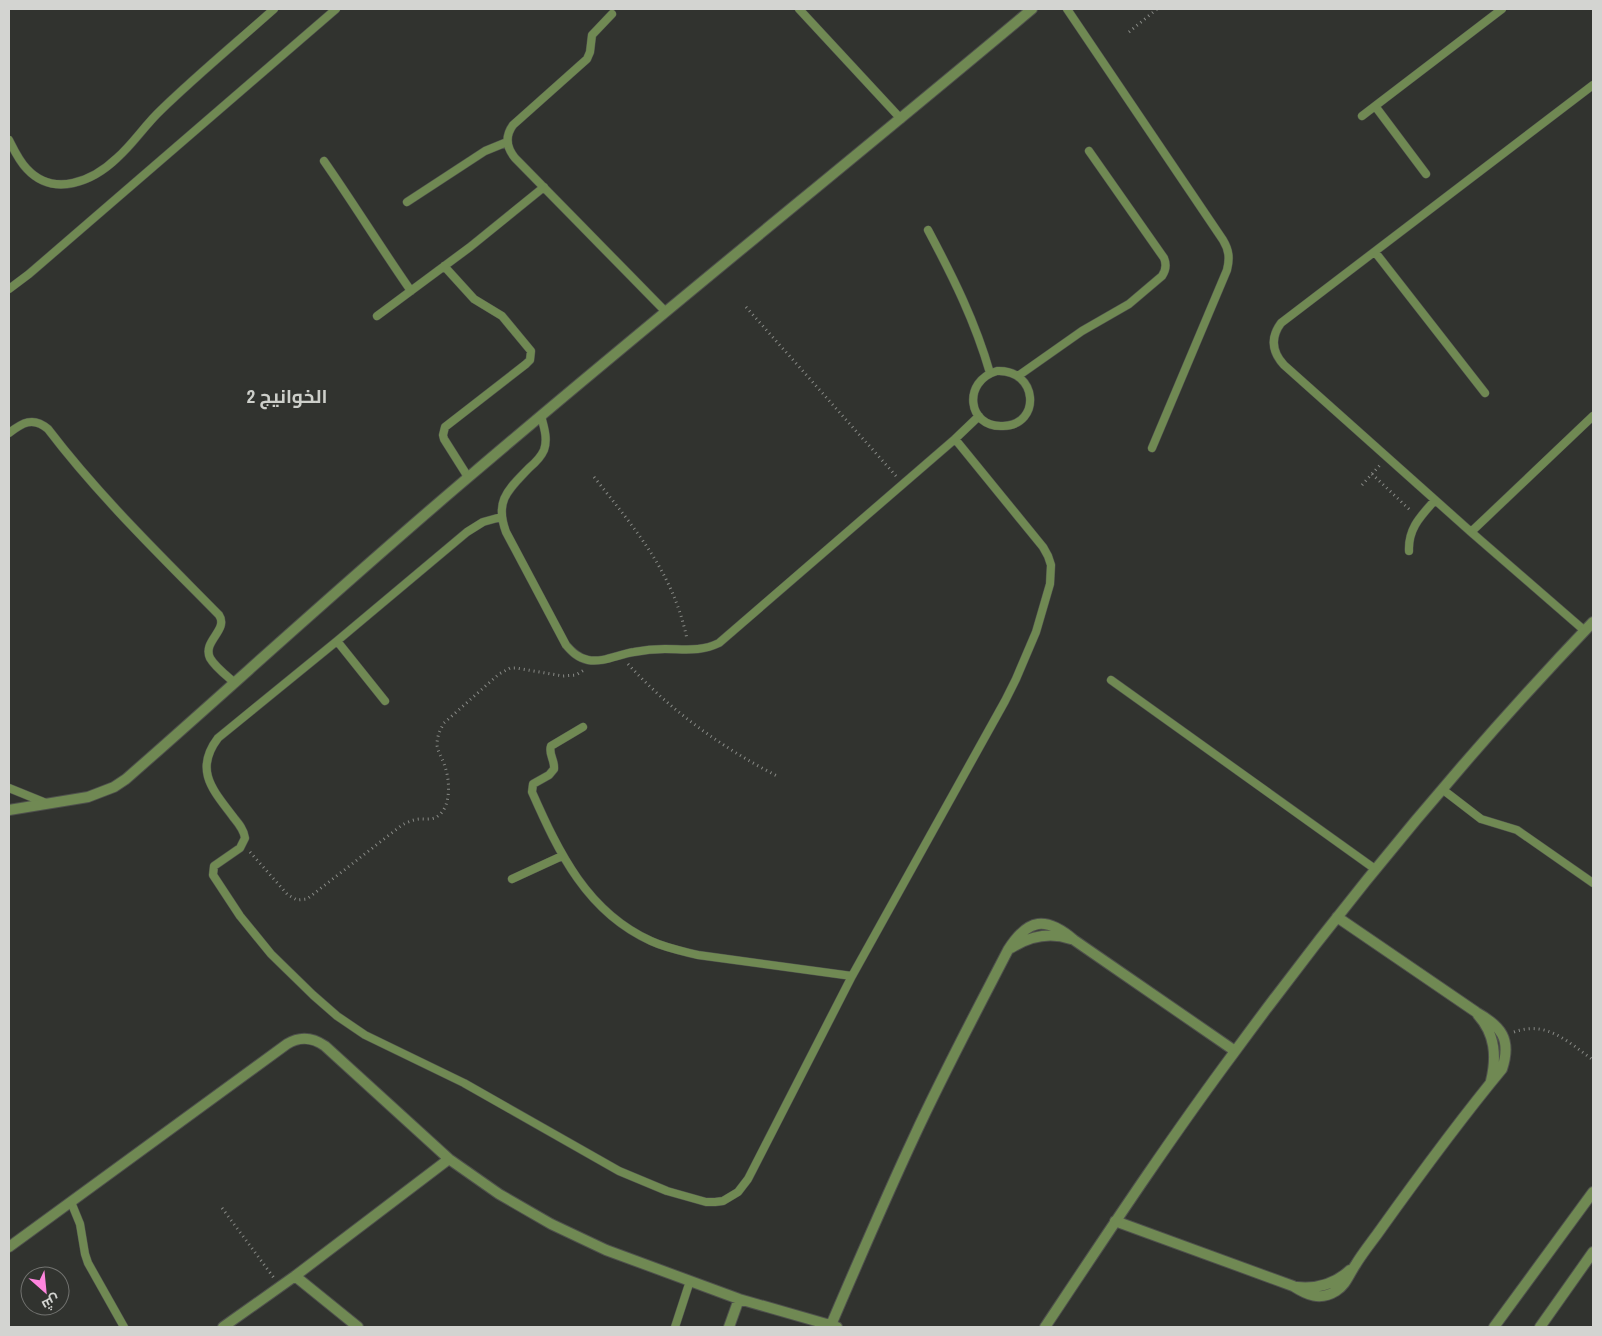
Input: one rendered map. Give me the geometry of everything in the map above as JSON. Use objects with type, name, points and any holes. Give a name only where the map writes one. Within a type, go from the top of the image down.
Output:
[{"type":"street","points":[[9,810],[88,797],[114,787],[126,779],[468,477],[665,311],[901,119],[1032,9]]},
{"type":"street","points":[[1045,1327],[1115,1221],[1235,1051],[1337,917],[1442,789],[1593,622]]},
{"type":"street","points":[[1115,1221],[1293,1286],[1307,1295],[1325,1296],[1342,1287],[1348,1280],[1355,1266],[1422,1173],[1490,1082],[1502,1069],[1506,1048],[1499,1028],[1491,1021],[1337,917]]},
{"type":"street","points":[[9,1247],[287,1044],[294,1040],[310,1038],[325,1046],[449,1160],[498,1194],[551,1224],[606,1250],[739,1299],[834,1326],[872,1230],[914,1135],[1008,950],[1017,936],[1024,930],[1034,925],[1054,925],[1235,1051]]},
{"type":"street","points":[[1476,1012],[1484,1022],[1494,1045],[1495,1058],[1490,1082]]},
{"type":"street","points":[[223,1327],[296,1276],[449,1160]]},
{"type":"street","points":[[1494,1327],[1593,1192]]},
{"type":"street","points":[[1540,1327],[1593,1252]]},
{"type":"street","points":[[296,1276],[358,1327]]},
{"type":"street","points":[[729,1327],[739,1299]]},
{"type":"lane","points":[[9,140],[26,168],[42,180],[51,184],[69,185],[92,177],[116,159],[160,111],[274,9]]},
{"type":"lane","points":[[9,289],[336,9]]},
{"type":"lane","points":[[799,9],[901,119]]},
{"type":"lane","points":[[1067,9],[1223,240],[1229,254],[1227,270],[1152,448]]},
{"type":"lane","points":[[1362,116],[1502,9]]},
{"type":"lane","points":[[612,14],[592,34],[590,52],[587,59],[513,124],[509,130],[507,142],[511,153],[665,311]]},
{"type":"lane","points":[[1584,631],[1470,532],[1279,359],[1273,345],[1274,337],[1281,324],[1593,85]]},
{"type":"lane","points":[[1375,106],[1426,174]]},
{"type":"lane","points":[[407,202],[493,146],[507,142]]},
{"type":"lane","points":[[1018,376],[1082,331],[1129,304],[1165,272],[1166,263],[1164,258],[1089,150]]},
{"type":"lane","points":[[324,161],[411,291]]},
{"type":"lane","points":[[377,316],[495,228],[544,187]]},
{"type":"lane","points":[[928,230],[966,303],[981,342],[990,373]]},
{"type":"lane","points":[[1376,252],[1484,392]]},
{"type":"lane","points":[[444,266],[474,299],[502,316],[531,351],[530,360],[526,364],[445,427],[444,439],[468,477]]},
{"type":"lane","points":[[1004,371],[1018,376],[1028,389],[1030,397],[1030,405],[1026,413],[1020,420],[1003,426],[994,426],[985,422],[979,416],[973,402],[973,394],[979,381],[990,373],[1004,371]]},
{"type":"lane","points":[[541,416],[546,440],[544,450],[505,496],[502,503],[501,517],[506,532],[566,645],[578,657],[596,661],[648,650],[699,650],[710,648],[727,637],[979,416]]},
{"type":"lane","points":[[1470,532],[1593,416]]},
{"type":"lane","points":[[9,433],[18,426],[32,421],[44,425],[126,520],[219,615],[222,620],[221,626],[210,644],[208,653],[212,660],[235,684]]},
{"type":"lane","points":[[501,517],[483,522],[467,532],[218,738],[206,760],[208,779],[211,787],[244,833],[245,838],[240,848],[214,866],[212,875],[240,916],[271,954],[337,1016],[364,1035],[464,1083],[620,1170],[667,1191],[706,1202],[723,1201],[744,1186],[852,976],[1005,702],[1036,632],[1050,584],[1051,565],[1048,556],[1043,547],[955,439]]},
{"type":"lane","points":[[1409,551],[1412,530],[1419,518],[1435,500]]},
{"type":"lane","points":[[337,641],[385,701]]},
{"type":"lane","points":[[1111,680],[1375,869]]},
{"type":"lane","points":[[583,727],[551,746],[550,752],[554,761],[554,769],[549,775],[537,782],[532,788],[532,792],[562,856],[591,897],[609,915],[651,941],[675,950],[698,955],[852,976]]},
{"type":"lane","points":[[9,788],[46,804]]},
{"type":"lane","points":[[1442,789],[1481,819],[1517,830],[1593,883]]},
{"type":"lane","points":[[512,879],[562,856]]},
{"type":"lane","points":[[71,1202],[80,1224],[88,1263],[124,1327]]},
{"type":"lane","points":[[675,1327],[690,1281]]},
{"type":"path","points":[[1128,32],[1157,9]]},
{"type":"path","points":[[746,308],[903,484]]},
{"type":"path","points":[[1362,485],[1388,458]]},
{"type":"path","points":[[1372,474],[1419,518]]},
{"type":"path","points":[[594,477],[636,531],[663,572],[679,610],[689,650]]},
{"type":"path","points":[[619,655],[654,691],[692,724],[719,743],[777,776]]},
{"type":"path","points":[[243,844],[288,895],[297,900],[307,899],[402,825],[414,820],[432,819],[441,814],[446,807],[449,787],[447,772],[438,751],[437,744],[440,729],[444,723],[499,674],[510,668],[516,668],[569,676],[582,672],[596,661]]},
{"type":"path","points":[[1504,1038],[1522,1029],[1542,1028],[1552,1032],[1593,1060]]},
{"type":"path","points":[[222,1208],[280,1287]]},
{"type":"district","name":"الخوانيج 2","points":[[287,396]]}]
